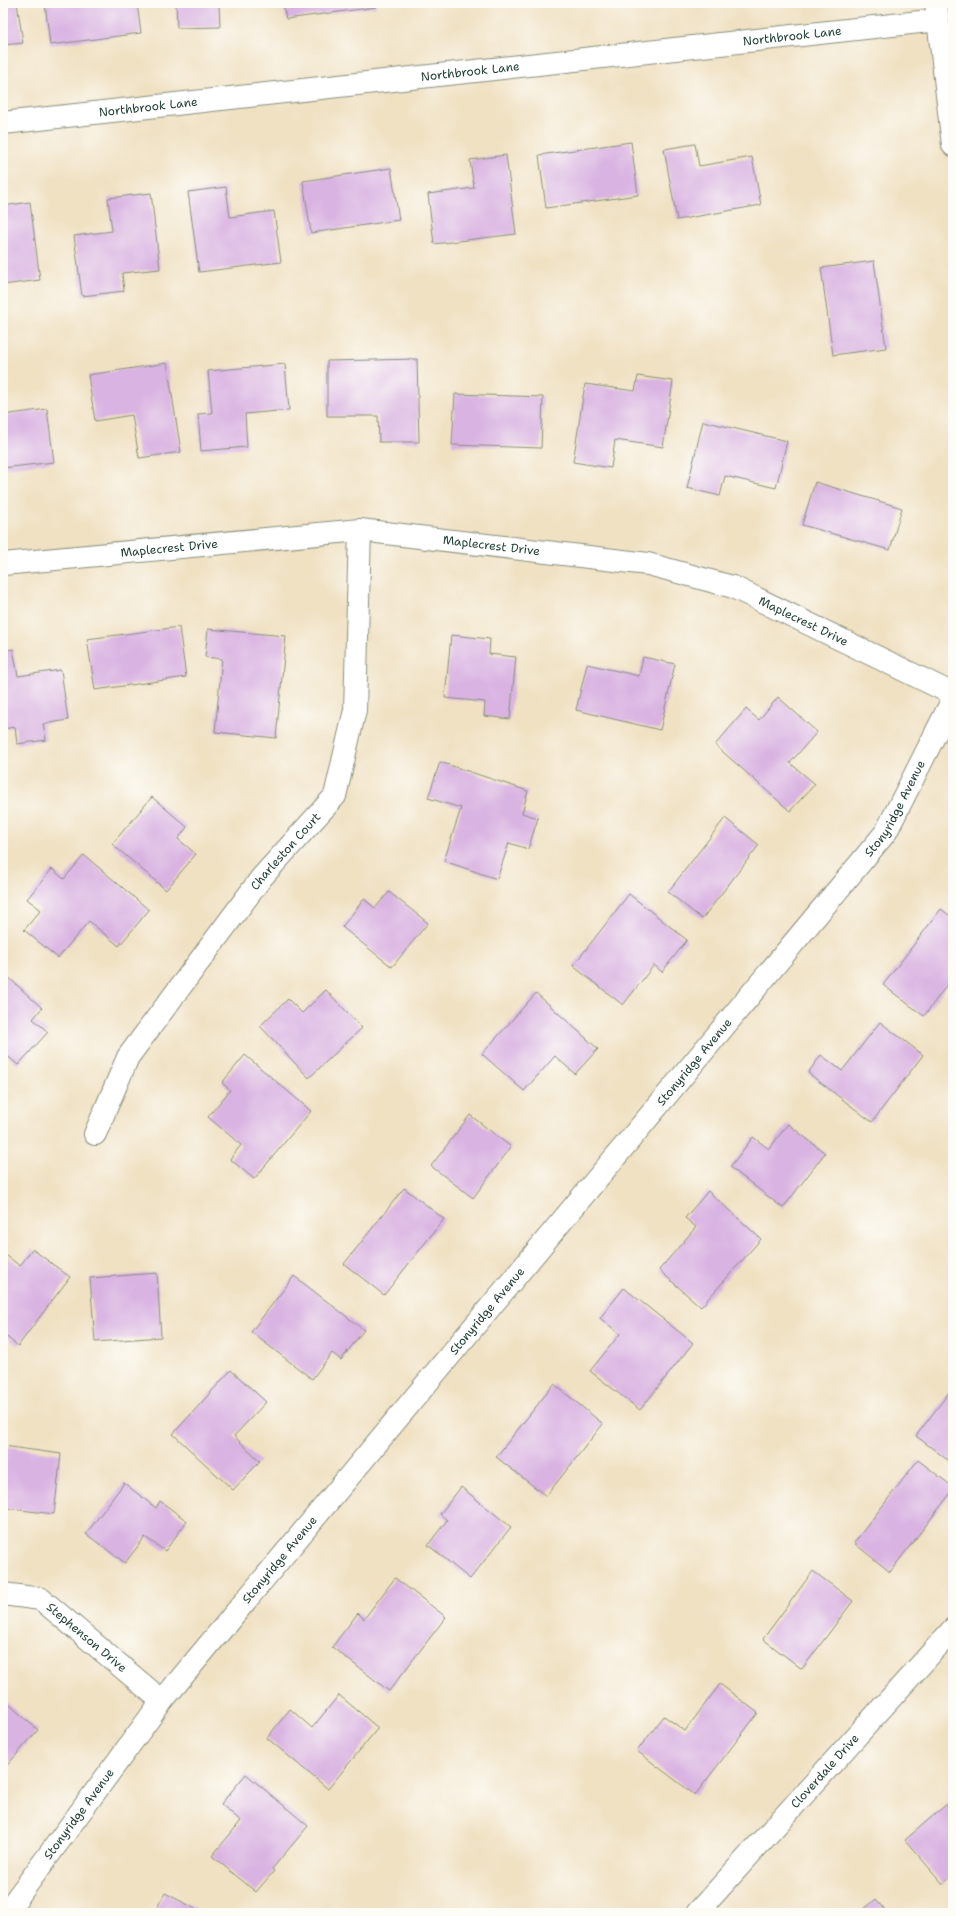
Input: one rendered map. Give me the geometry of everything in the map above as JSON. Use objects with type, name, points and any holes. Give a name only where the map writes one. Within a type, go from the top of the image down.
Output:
[{"type":"street","name":"Northbrook Lane","points":[[3,123],[937,12]]},
{"type":"street","points":[[937,12],[953,145]]},
{"type":"street","name":"Maplecrest Drive","points":[[3,564],[360,530],[648,564],[733,587],[953,694]]},
{"type":"street","name":"Charleston Court","points":[[95,1134],[128,1057],[262,877],[335,796],[355,710],[360,530]]},
{"type":"street","name":"Stonyridge Avenue","points":[[6,1913],[162,1701],[886,832],[953,699]]},
{"type":"street","name":"Stephenson Drive","points":[[3,1594],[41,1599],[162,1701]]},
{"type":"street","name":"Cloverdale Drive","points":[[697,1913],[953,1629]]},
{"type":"building","points":[[3,3],[17,3],[23,43],[3,45]]},
{"type":"building","points":[[45,3],[137,3],[141,33],[50,45]]},
{"type":"building","points":[[176,3],[219,3],[220,27],[177,28]]},
{"type":"building","points":[[283,3],[376,3],[376,7],[286,19]]},
{"type":"building","points":[[631,142],[638,195],[546,208],[539,155]]},
{"type":"building","points":[[695,144],[699,166],[752,157],[761,205],[677,220],[664,149]]},
{"type":"building","points":[[506,155],[516,234],[434,244],[428,194],[474,188],[470,160]]},
{"type":"building","points":[[391,168],[399,220],[311,233],[303,181]]},
{"type":"building","points":[[226,187],[230,217],[274,211],[281,262],[199,272],[188,192]]},
{"type":"building","points":[[151,193],[160,269],[122,273],[124,291],[82,296],[74,236],[112,231],[108,198]]},
{"type":"building","points":[[30,202],[40,280],[3,285],[3,206]]},
{"type":"building","points":[[874,261],[886,348],[833,355],[821,268]]},
{"type":"building","points":[[417,359],[419,442],[379,442],[378,416],[327,416],[327,361]]},
{"type":"building","points":[[167,363],[181,452],[139,458],[132,415],[95,421],[88,375]]},
{"type":"building","points":[[285,364],[289,410],[245,414],[247,447],[201,451],[198,414],[212,413],[208,371]]},
{"type":"building","points":[[638,376],[673,381],[663,447],[615,440],[611,468],[573,462],[585,384],[635,391]]},
{"type":"building","points":[[455,394],[543,397],[541,448],[452,445]]},
{"type":"building","points":[[47,409],[54,462],[3,468],[3,415]]},
{"type":"building","points":[[703,421],[787,441],[776,488],[725,476],[720,496],[687,488]]},
{"type":"building","points":[[815,482],[902,508],[890,550],[802,525]]},
{"type":"building","points":[[179,627],[186,677],[95,690],[87,639]]},
{"type":"building","points":[[208,629],[286,636],[276,738],[215,732],[222,659],[205,657]]},
{"type":"building","points":[[451,635],[490,639],[489,654],[516,657],[510,719],[484,716],[485,702],[445,698]]},
{"type":"building","points":[[13,649],[18,676],[61,670],[68,720],[43,724],[46,740],[17,744],[15,727],[3,729],[3,651]]},
{"type":"building","points":[[643,657],[675,664],[660,730],[576,710],[587,664],[639,676]]},
{"type":"building","points":[[778,697],[817,732],[790,763],[815,784],[790,811],[715,745],[746,709],[759,720]]},
{"type":"building","points":[[440,762],[528,791],[522,813],[538,818],[528,849],[509,843],[497,879],[444,861],[461,808],[428,798]]},
{"type":"building","points":[[152,797],[187,827],[178,839],[196,854],[166,890],[112,844]]},
{"type":"building","points":[[725,818],[759,845],[702,919],[668,892]]},
{"type":"building","points":[[84,855],[149,910],[119,946],[89,921],[58,958],[24,930],[41,910],[27,899],[52,869],[64,879]]},
{"type":"building","points":[[389,892],[428,923],[392,967],[342,927],[364,899],[375,908]]},
{"type":"building","points":[[629,894],[687,940],[662,972],[654,965],[623,1005],[573,966]]},
{"type":"building","points":[[941,909],[953,918],[953,977],[924,1016],[883,985]]},
{"type":"building","points":[[7,976],[42,1008],[33,1019],[48,1032],[18,1065],[3,1052],[3,981]]},
{"type":"building","points":[[326,990],[362,1028],[309,1078],[260,1026],[288,999],[302,1013]]},
{"type":"building","points":[[536,993],[598,1049],[575,1074],[555,1056],[524,1091],[482,1054]]},
{"type":"building","points":[[880,1022],[923,1055],[872,1122],[808,1073],[821,1055],[842,1071]]},
{"type":"building","points":[[245,1055],[311,1111],[254,1179],[230,1159],[241,1145],[208,1117],[230,1090],[222,1083]]},
{"type":"building","points":[[470,1115],[511,1147],[473,1198],[431,1166]]},
{"type":"building","points":[[788,1124],[825,1153],[783,1208],[730,1167],[753,1137],[769,1149]]},
{"type":"building","points":[[404,1188],[444,1219],[384,1295],[344,1264]]},
{"type":"building","points":[[708,1191],[761,1239],[701,1307],[659,1270],[696,1227],[685,1218]]},
{"type":"building","points":[[32,1249],[70,1277],[18,1346],[3,1334],[3,1253],[20,1266]]},
{"type":"building","points":[[157,1273],[161,1337],[95,1342],[90,1278]]},
{"type":"building","points":[[294,1276],[364,1330],[341,1360],[332,1353],[312,1379],[251,1332]]},
{"type":"building","points":[[624,1288],[693,1343],[640,1410],[590,1371],[620,1334],[600,1318]]},
{"type":"building","points":[[231,1370],[266,1402],[234,1436],[260,1461],[233,1490],[173,1434]]},
{"type":"building","points":[[554,1384],[603,1424],[546,1496],[496,1457]]},
{"type":"building","points":[[953,1387],[953,1464],[916,1436]]},
{"type":"building","points":[[3,1446],[61,1454],[54,1514],[3,1508]]},
{"type":"building","points":[[918,1460],[953,1487],[953,1490],[890,1572],[854,1543]]},
{"type":"building","points":[[124,1483],[156,1508],[160,1501],[187,1521],[165,1551],[145,1537],[125,1563],[86,1534]]},
{"type":"building","points":[[461,1487],[511,1527],[470,1579],[428,1545],[447,1520],[440,1514]]},
{"type":"building","points":[[813,1571],[853,1601],[802,1669],[763,1639]]},
{"type":"building","points":[[395,1578],[446,1617],[389,1691],[332,1647],[358,1613],[364,1619]]},
{"type":"building","points":[[720,1684],[758,1713],[695,1795],[637,1751],[664,1716],[685,1731]]},
{"type":"building","points":[[339,1695],[378,1728],[328,1789],[267,1738],[290,1709],[312,1728]]},
{"type":"building","points":[[3,1699],[38,1730],[3,1770]]},
{"type":"building","points":[[246,1774],[308,1826],[272,1869],[274,1871],[256,1892],[212,1856],[241,1821],[221,1804]]},
{"type":"building","points":[[948,1803],[953,1808],[953,1875],[943,1884],[905,1840]]},
{"type":"building","points":[[165,1893],[204,1913],[154,1913]]},
{"type":"building","points":[[876,1899],[888,1913],[860,1913]]}]
